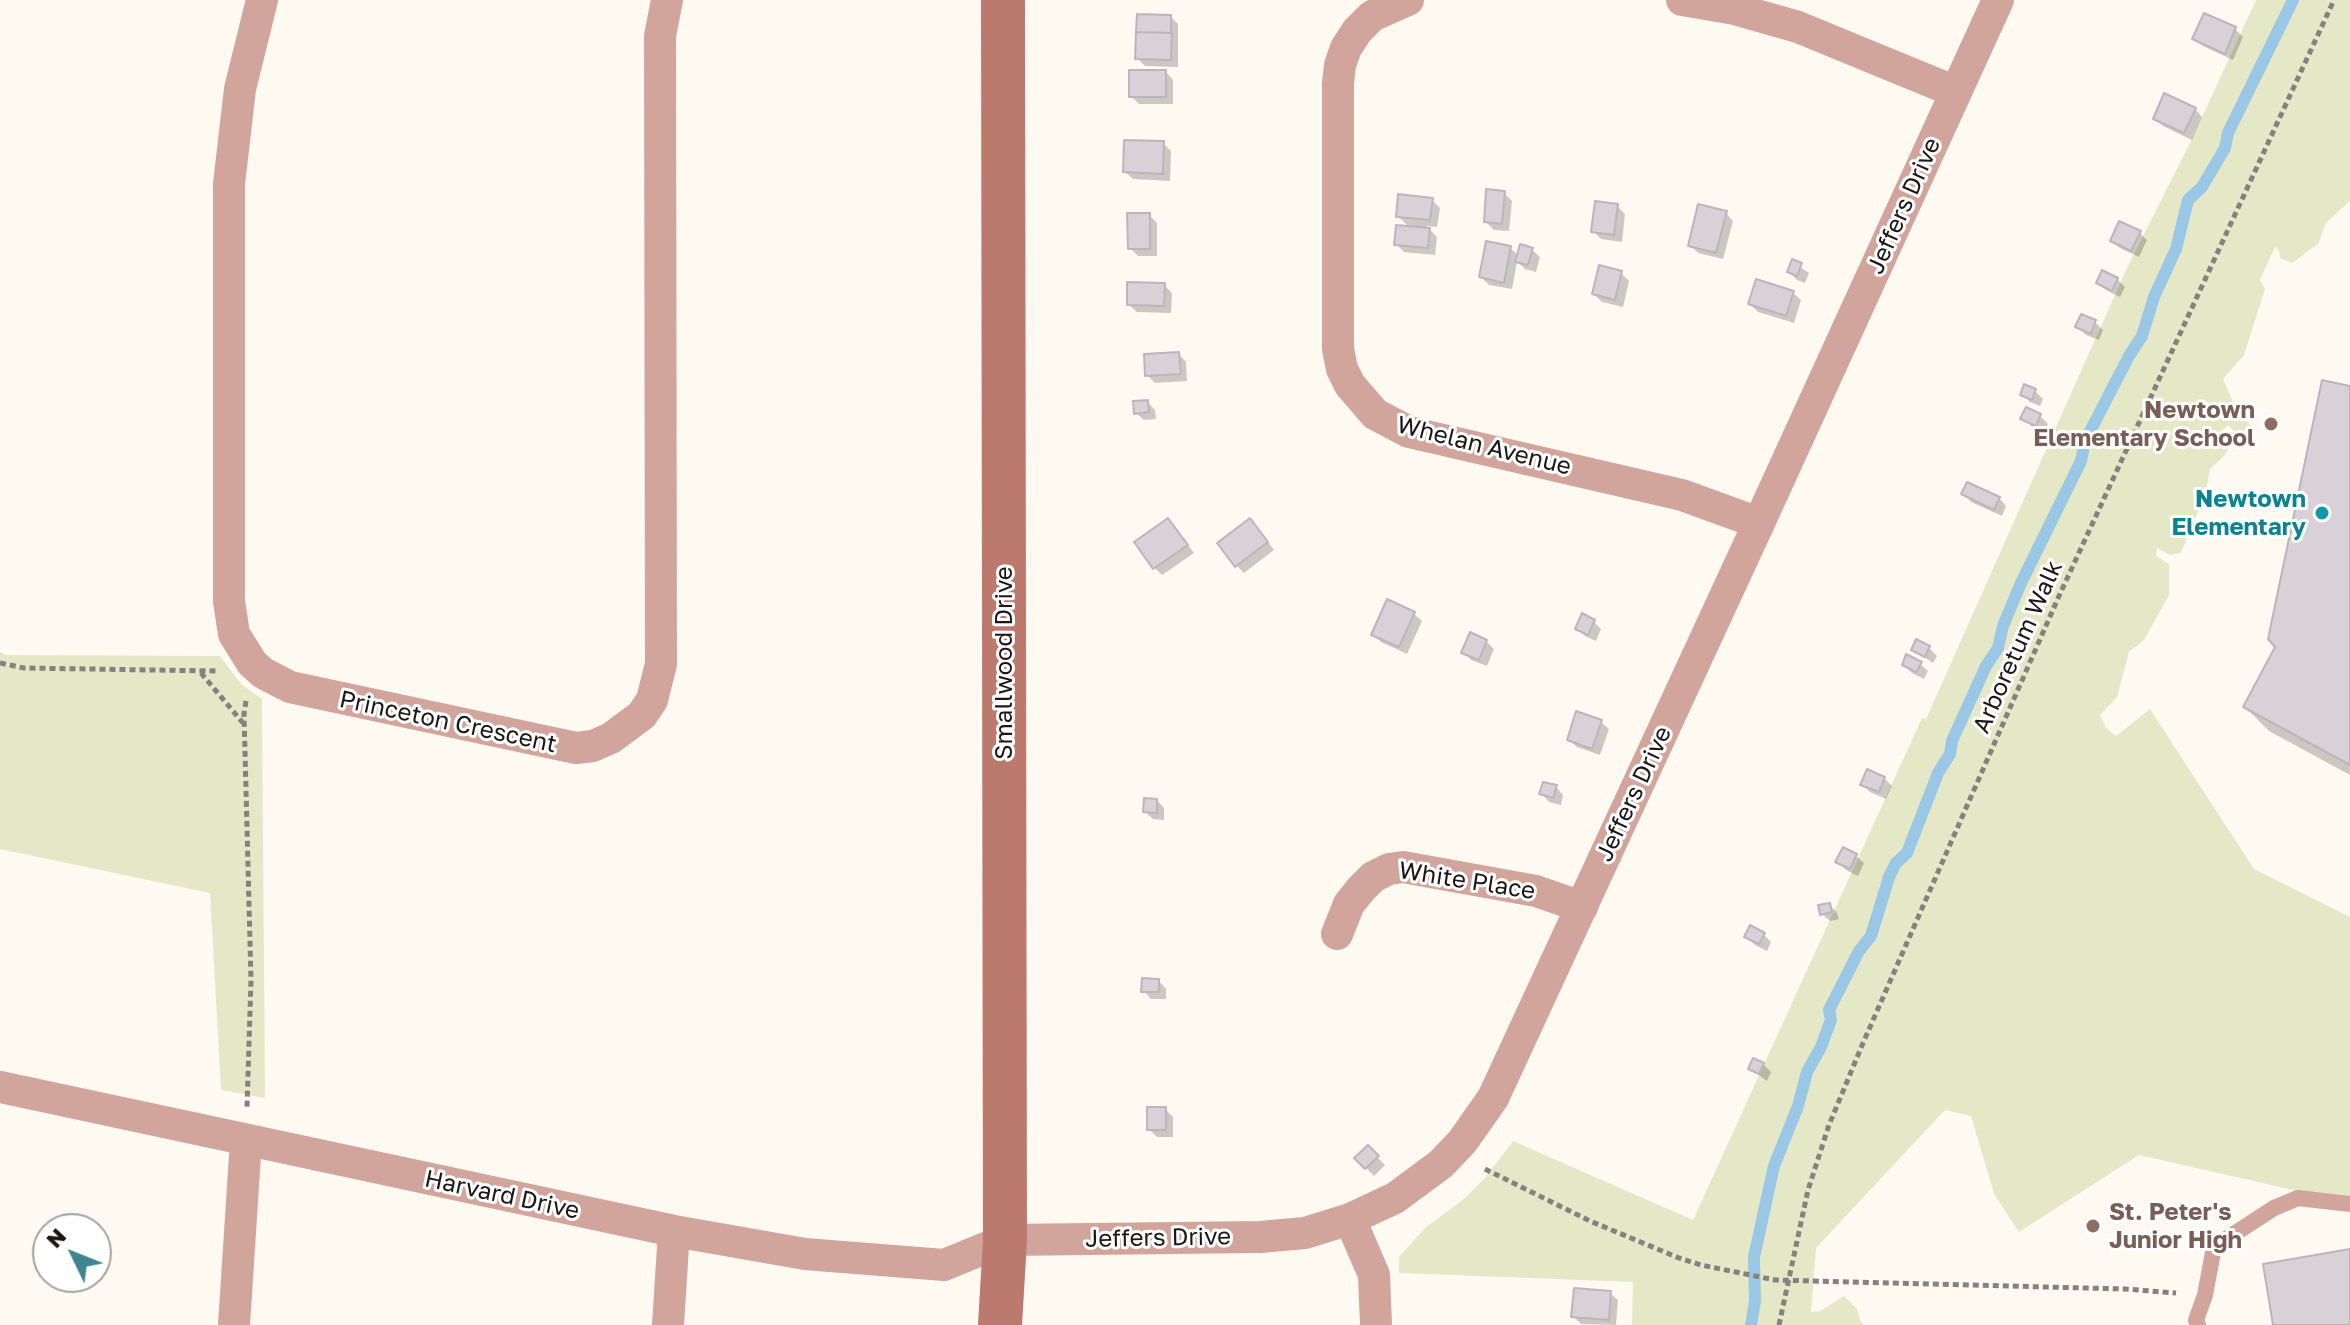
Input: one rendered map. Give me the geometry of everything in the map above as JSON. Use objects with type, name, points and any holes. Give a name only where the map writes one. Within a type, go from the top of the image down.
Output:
[{"type":"street","name":"Princeton Crescent","points":[[262,0],[240,89],[229,184],[229,601],[234,634],[252,663],[276,682],[304,691],[576,748],[593,746],[628,729],[652,700],[661,664],[660,36],[667,0]]},
{"type":"street","name":"Smallwood Drive","points":[[1000,1325],[1005,1240],[1003,0]]},
{"type":"street","name":"Whelan Avenue","points":[[1408,0],[1372,16],[1357,31],[1346,48],[1339,74],[1338,349],[1342,369],[1350,385],[1375,414],[1409,432],[1682,495],[1759,523]]},
{"type":"street","points":[[1682,0],[1735,9],[1798,27],[1956,92]]},
{"type":"street","name":"Jeffers Drive","points":[[1005,1240],[1260,1237],[1305,1233],[1350,1219],[1395,1198],[1441,1164],[1479,1120],[1493,1098],[1582,907],[1998,0]]},
{"type":"street","name":"White Place","points":[[1337,934],[1345,911],[1361,889],[1381,873],[1403,867],[1536,891],[1582,907]]},
{"type":"street","name":"Harvard Drive","points":[[0,1087],[674,1231],[805,1254],[944,1265],[1005,1240]]},
{"type":"street","points":[[234,1325],[246,1140]]},
{"type":"street","points":[[1350,1219],[1374,1275],[1376,1325]]},
{"type":"street","points":[[668,1325],[674,1231]]},
{"type":"lane","points":[[2198,1325],[2196,1320],[2205,1295],[2214,1247],[2274,1208],[2298,1198],[2350,1204]]},
{"type":"path","name":"Arboretum Walk","points":[[1779,1325],[1799,1225],[1818,1157],[1863,1043],[2059,596],[2334,0]]},
{"type":"path","points":[[0,663],[24,668],[201,673],[252,663],[244,724],[251,980],[246,1140]]},
{"type":"path","points":[[201,673],[244,724]]},
{"type":"path","points":[[1485,1169],[1525,1191],[1644,1244],[1701,1265],[1775,1280],[2125,1289],[2205,1295]]},
{"type":"green space","points":[[2256,0],[2350,0],[2350,201],[2326,223],[2318,244],[2292,263],[2280,258],[2279,250],[2275,247],[2260,280],[2265,289],[2244,355],[2223,379],[2235,407],[2253,428],[2244,441],[2228,425],[2221,432],[2232,444],[2210,469],[2206,492],[2181,553],[2170,555],[2157,548],[2156,556],[2169,564],[2169,595],[2144,640],[2129,652],[2117,697],[2100,715],[2106,728],[2116,736],[2150,709],[2254,869],[2350,917],[2350,1203],[2139,1155],[2019,1232],[1994,1194],[1971,1116],[1945,1110],[1816,1248],[1811,1312],[1820,1311],[1844,1296],[1857,1309],[1864,1325],[1632,1325],[1633,1282],[1399,1273],[1399,1257],[1425,1228],[1465,1198],[1486,1177],[1513,1141],[1693,1220],[1922,718],[1926,719],[2126,270],[2189,145]]},
{"type":"green space","points":[[0,652],[6,655],[220,656],[241,684],[262,699],[265,1098],[221,1090],[210,893],[0,849]]},
{"type":"building","points":[[2204,13],[2236,27],[2225,54],[2192,39]]},
{"type":"building","points":[[1137,14],[1171,15],[1171,33],[1136,32]]},
{"type":"building","points":[[1136,32],[1172,33],[1171,60],[1135,59]]},
{"type":"building","points":[[1129,70],[1166,70],[1166,97],[1129,97]]},
{"type":"building","points":[[2164,93],[2196,108],[2184,133],[2153,119]]},
{"type":"building","points":[[1124,140],[1164,141],[1163,174],[1123,172]]},
{"type":"building","points":[[1486,189],[1505,191],[1502,224],[1484,222]]},
{"type":"building","points":[[1398,194],[1433,198],[1430,220],[1396,217]]},
{"type":"building","points":[[1595,201],[1618,204],[1614,235],[1591,232]]},
{"type":"building","points":[[1698,204],[1727,211],[1716,253],[1688,246]]},
{"type":"building","points":[[1127,213],[1150,213],[1150,249],[1128,249]]},
{"type":"building","points":[[2119,221],[2141,231],[2131,251],[2110,241]]},
{"type":"building","points":[[1396,225],[1430,228],[1428,248],[1394,245]]},
{"type":"building","points":[[1486,241],[1511,246],[1504,283],[1479,277]]},
{"type":"building","points":[[1520,244],[1533,248],[1528,265],[1515,262]]},
{"type":"building","points":[[1792,259],[1802,263],[1797,276],[1787,272]]},
{"type":"building","points":[[1599,265],[1622,271],[1615,300],[1592,294]]},
{"type":"building","points":[[2102,270],[2118,278],[2112,291],[2096,283]]},
{"type":"building","points":[[1756,279],[1794,291],[1786,316],[1748,304]]},
{"type":"building","points":[[1127,282],[1165,283],[1164,306],[1127,305]]},
{"type":"building","points":[[2081,314],[2096,320],[2091,334],[2075,327]]},
{"type":"building","points":[[1179,352],[1181,374],[1145,376],[1144,354]]},
{"type":"building","name":"Newtown Elementary","points":[[2322,380],[2350,386],[2350,765],[2243,707],[2275,647],[2268,639]]},
{"type":"building","points":[[2024,384],[2036,389],[2032,400],[2020,395]]},
{"type":"building","points":[[1148,400],[1149,412],[1134,414],[1133,401]]},
{"type":"building","points":[[2026,407],[2041,414],[2036,426],[2020,419]]},
{"type":"building","points":[[1967,482],[2000,497],[1994,510],[1961,494]]},
{"type":"building","points":[[1168,518],[1188,545],[1153,569],[1134,542]]},
{"type":"building","points":[[1250,518],[1268,542],[1235,567],[1217,543]]},
{"type":"building","points":[[1387,599],[1415,612],[1399,647],[1371,635]]},
{"type":"building","points":[[1582,613],[1595,620],[1588,635],[1575,629]]},
{"type":"building","points":[[1470,632],[1487,640],[1479,660],[1461,653]]},
{"type":"building","points":[[1916,639],[1930,646],[1925,657],[1911,650]]},
{"type":"building","points":[[1906,654],[1922,662],[1916,672],[1902,665]]},
{"type":"building","points":[[1576,711],[1602,720],[1592,749],[1567,740]]},
{"type":"building","points":[[1867,769],[1885,777],[1879,792],[1860,785]]},
{"type":"building","points":[[1543,782],[1557,785],[1553,798],[1539,794]]},
{"type":"building","points":[[1144,798],[1157,799],[1157,813],[1143,812]]},
{"type":"building","points":[[1843,847],[1857,854],[1850,869],[1835,862]]},
{"type":"building","points":[[1830,903],[1832,912],[1820,915],[1818,905]]},
{"type":"building","points":[[1750,925],[1765,933],[1759,944],[1744,937]]},
{"type":"building","points":[[1142,978],[1159,979],[1159,992],[1141,992]]},
{"type":"building","points":[[1753,1058],[1764,1063],[1759,1074],[1748,1069]]},
{"type":"building","points":[[1147,1107],[1166,1107],[1166,1130],[1147,1130]]},
{"type":"building","points":[[1368,1145],[1379,1156],[1365,1169],[1354,1158]]},
{"type":"building","name":"St. Peter's Junior High","points":[[2350,1249],[2350,1325],[2273,1325],[2263,1264]]},
{"type":"building","points":[[1574,1288],[1611,1291],[1609,1320],[1571,1317]]},
{"type":"waterway","points":[[1751,1325],[1755,1301],[1754,1257],[1774,1166],[1798,1106],[1807,1072],[1831,1020],[1829,1010],[1859,951],[1871,936],[1889,877],[1896,863],[1907,853],[1938,773],[1950,754],[1952,741],[1986,666],[1998,648],[2003,626],[2021,583],[2081,461],[2085,441],[2142,336],[2154,297],[2176,249],[2188,200],[2202,187],[2225,148],[2228,133],[2293,0]]},
{"type":"place","name":"Newtown Elementary School","points":[[2271,424]]},
{"type":"place","name":"Newtown Elementary","points":[[2322,513]]},
{"type":"place","name":"St. Peter's Junior High","points":[[2093,1226]]}]
